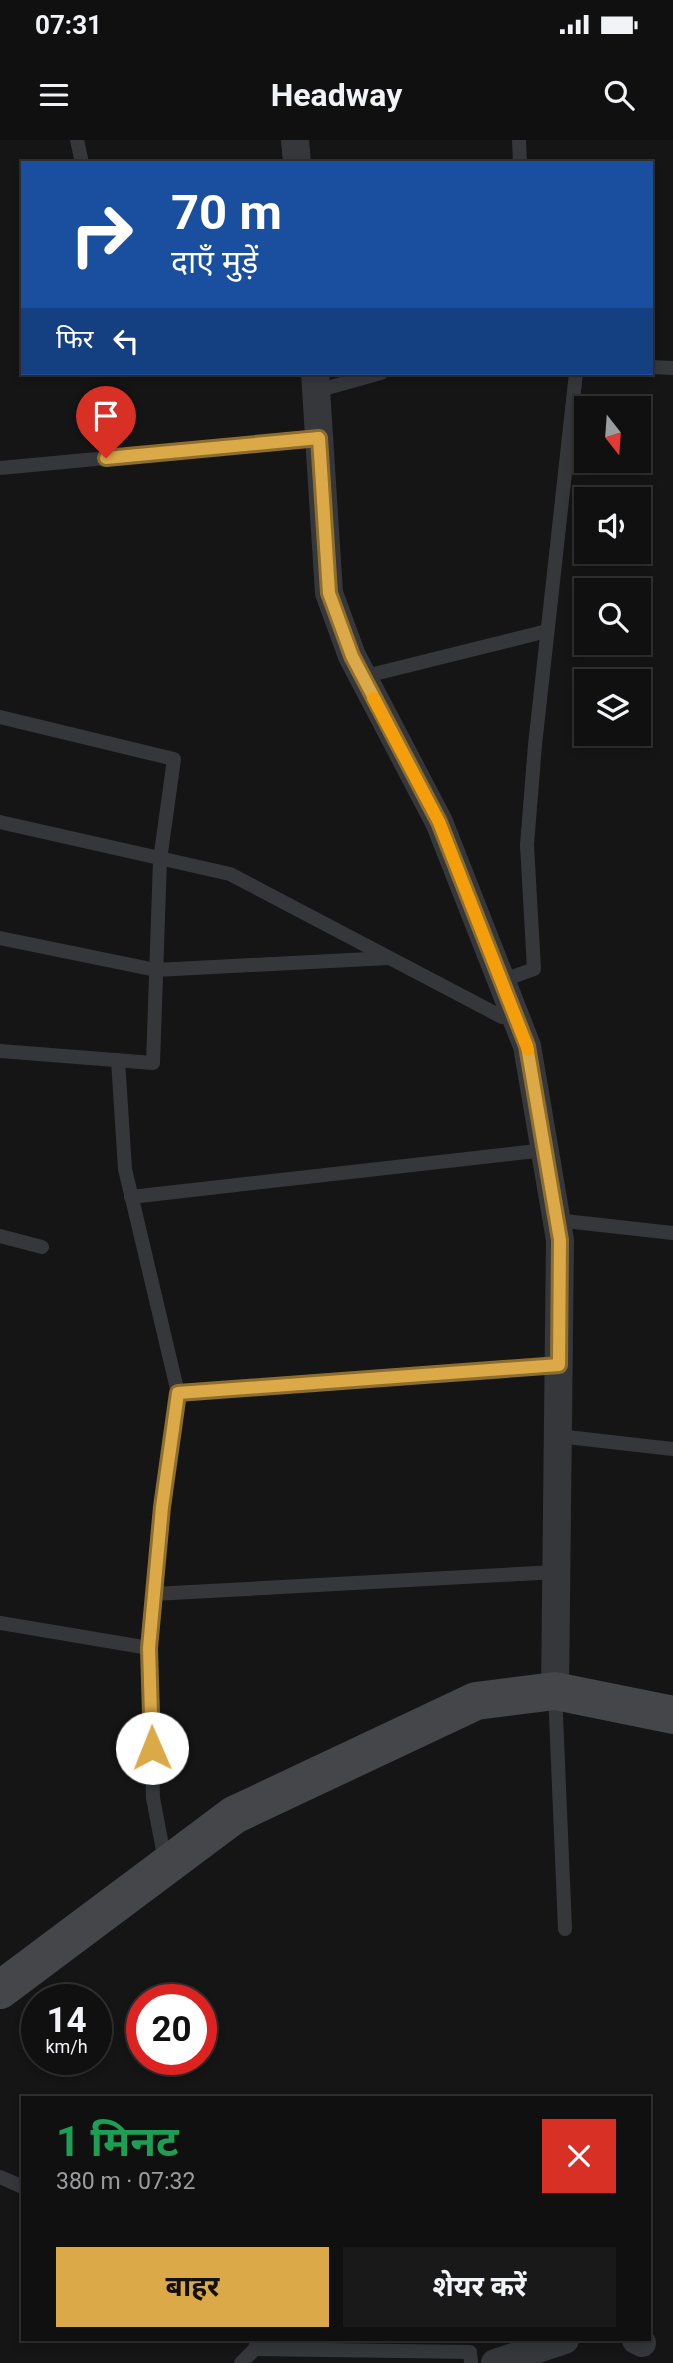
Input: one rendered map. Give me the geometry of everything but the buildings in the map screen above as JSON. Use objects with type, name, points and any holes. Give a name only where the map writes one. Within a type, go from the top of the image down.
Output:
[{"type":"street","points":[[295,140],[297,161]]},
{"type":"street","points":[[315,382],[329,593],[362,677],[439,822],[527,1046],[560,1240],[555,1691]]},
{"type":"street","points":[[0,1990],[234,1815],[476,1701],[555,1691],[673,1715]]},
{"type":"street","points":[[495,2363],[562,2341]]},
{"type":"lane","points":[[77,140],[82,161]]},
{"type":"lane","points":[[519,140],[520,161]]},
{"type":"lane","points":[[653,367],[673,368]]},
{"type":"lane","points":[[315,382],[366,375]]},
{"type":"lane","points":[[501,981],[534,969],[527,845],[547,631],[576,375]]},
{"type":"lane","points":[[0,468],[319,438]]},
{"type":"lane","points":[[362,677],[547,631]]},
{"type":"lane","points":[[0,717],[174,760],[160,860],[153,1063],[0,1051]]},
{"type":"lane","points":[[0,822],[230,874],[502,1017],[515,1016]]},
{"type":"lane","points":[[0,938],[156,970],[389,958]]},
{"type":"lane","points":[[118,1060],[125,1170],[178,1393],[162,1507],[149,1648],[153,1798],[166,1866]]},
{"type":"lane","points":[[131,1197],[545,1150]]},
{"type":"lane","points":[[556,1220],[673,1233]]},
{"type":"lane","points":[[0,1236],[43,1247]]},
{"type":"lane","points":[[178,1393],[559,1365]]},
{"type":"lane","points":[[558,1436],[673,1449]]},
{"type":"lane","points":[[154,1594],[556,1572]]},
{"type":"lane","points":[[0,1623],[149,1648]]},
{"type":"lane","points":[[555,1691],[565,1929]]},
{"type":"lane","points":[[0,2177],[21,2186]]},
{"type":"lane","points":[[242,2363],[256,2345],[470,2352],[471,2363]]},
{"type":"slow traffic","points":[[373,698],[439,822],[528,1050]]},
{"type":"route","points":[[106,458],[319,438],[329,593],[352,656],[439,822],[527,1046],[560,1240],[559,1365],[178,1393],[162,1507],[149,1648],[152,1748]]}]
